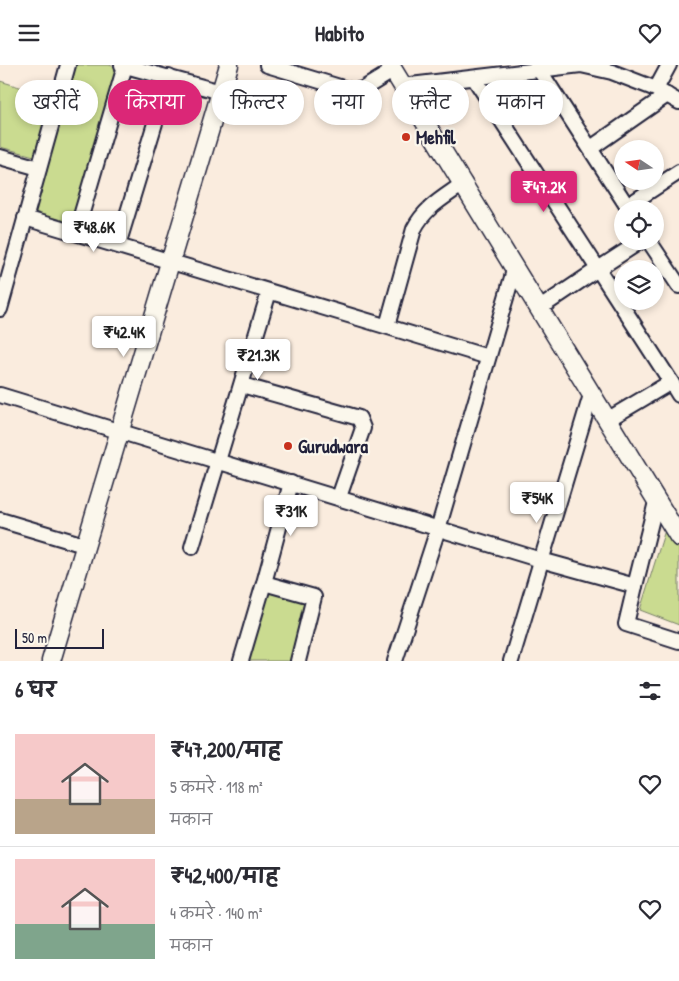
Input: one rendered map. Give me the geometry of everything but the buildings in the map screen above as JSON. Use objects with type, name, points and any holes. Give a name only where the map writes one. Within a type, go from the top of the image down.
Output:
[{"type":"street","points":[[0,309],[68,65]]},
{"type":"street","points":[[76,233],[124,65],[212,90]]},
{"type":"street","points":[[224,80],[229,65]]},
{"type":"street","points":[[267,65],[353,91],[363,89],[392,68],[399,80]]},
{"type":"street","points":[[464,80],[474,79],[507,69],[540,71],[568,65],[581,65],[614,68],[667,96]]},
{"type":"street","points":[[667,96],[669,65]]},
{"type":"street","points":[[540,71],[623,200]]},
{"type":"street","points":[[118,245],[169,77]]},
{"type":"street","points":[[474,79],[679,395]]},
{"type":"street","points":[[591,148],[667,96]]},
{"type":"street","points":[[51,661],[212,120]]},
{"type":"street","points":[[427,125],[679,537]]},
{"type":"street","points":[[0,157],[39,169]]},
{"type":"street","points":[[639,200],[679,172]]},
{"type":"street","points":[[387,326],[414,229],[420,217],[425,210],[464,183]]},
{"type":"street","points":[[25,218],[171,261],[269,293],[488,357]]},
{"type":"street","points":[[540,308],[627,250]]},
{"type":"street","points":[[656,250],[678,281]]},
{"type":"street","points":[[395,661],[438,529],[515,267]]},
{"type":"street","points":[[192,547],[269,293]]},
{"type":"street","points":[[606,420],[671,382]]},
{"type":"street","points":[[242,385],[359,418],[363,429],[339,497]]},
{"type":"street","points":[[0,395],[541,560],[635,586]]},
{"type":"street","points":[[511,661],[591,395]]},
{"type":"street","points":[[242,661],[292,483]]},
{"type":"street","points":[[656,502],[626,625],[679,641]]},
{"type":"street","points":[[0,520],[84,545]]},
{"type":"street","points":[[264,583],[314,597],[314,605],[298,661]]},
{"type":"green space","points":[[71,65],[109,65],[118,68],[115,80],[108,80],[108,106],[76,229],[28,215],[54,125],[98,125],[98,80],[67,80]]},
{"type":"green space","points":[[0,81],[15,86],[15,125],[45,125],[38,157],[0,147]]},
{"type":"green space","points":[[666,527],[679,547],[679,625],[640,610]]},
{"type":"green space","points":[[273,592],[308,601],[292,661],[246,661],[266,593]]},
{"type":"place","name":"Mehfil","points":[[406,137]]},
{"type":"place","name":"Gurudwara","points":[[288,446]]}]
